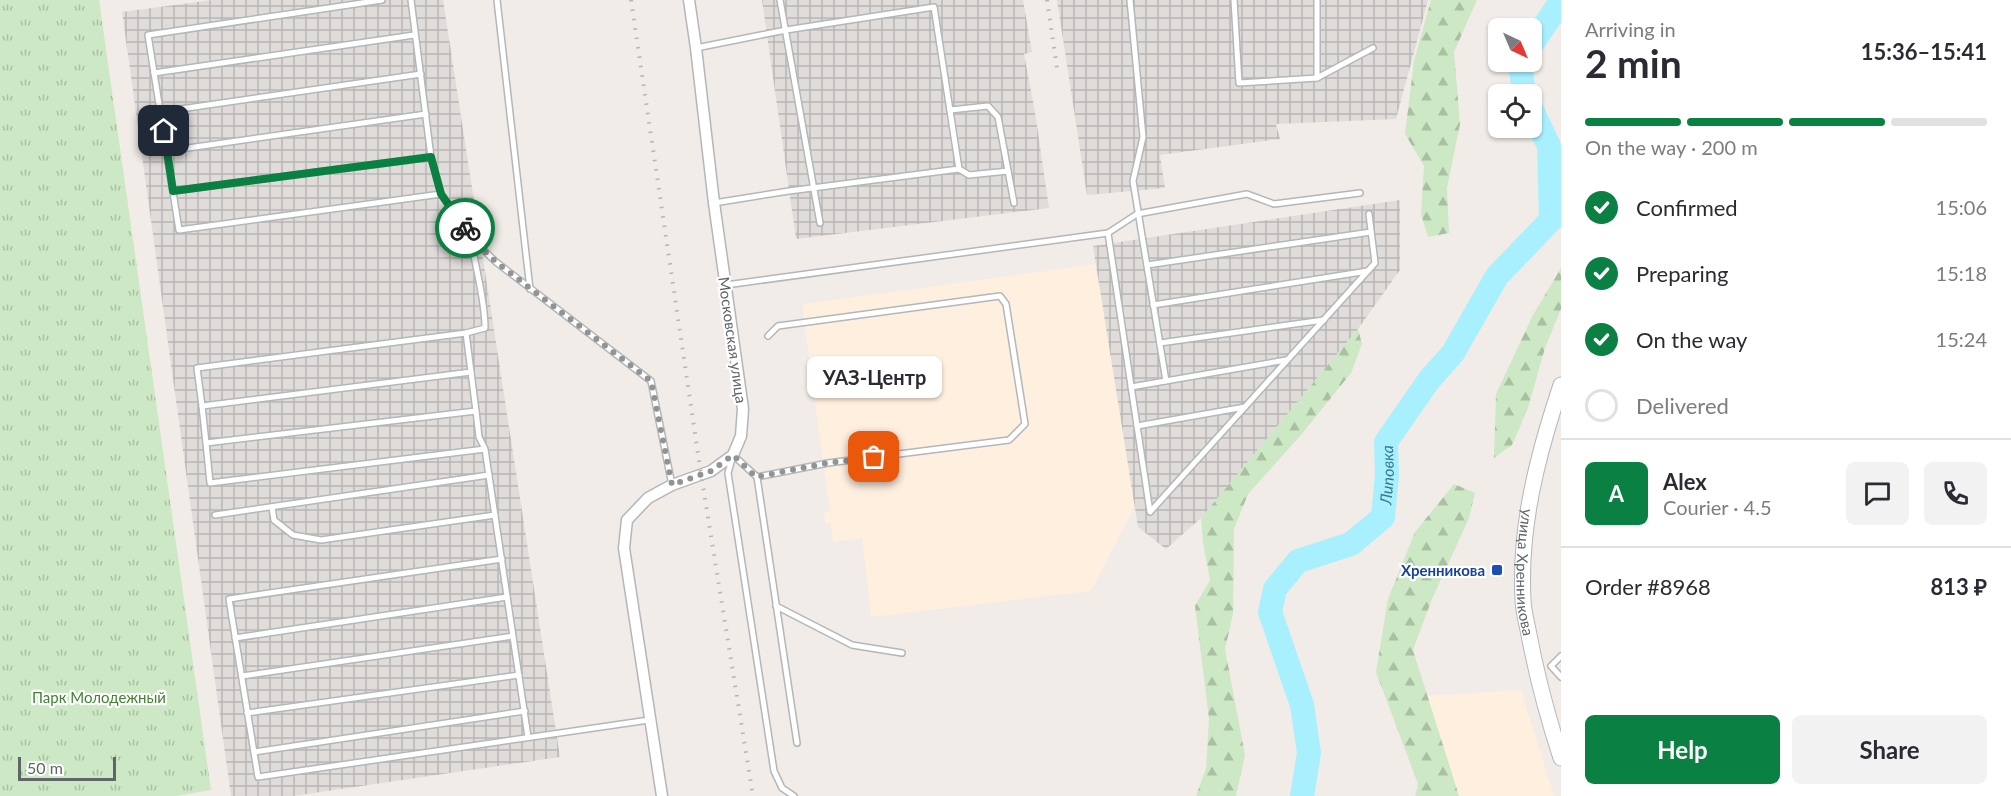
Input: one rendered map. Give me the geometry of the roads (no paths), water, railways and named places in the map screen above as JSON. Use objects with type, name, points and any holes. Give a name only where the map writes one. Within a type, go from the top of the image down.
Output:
[{"type":"street","name":"Московская улица","points":[[689,0],[743,409],[741,436],[733,455]]},
{"type":"street","name":"улица Хренникова","points":[[1561,385],[1536,470],[1524,538],[1523,601],[1543,669],[1561,758]]},
{"type":"street","points":[[662,796],[624,548],[627,520],[648,498],[672,485],[711,471],[733,455]]},
{"type":"lane","points":[[382,0],[148,35],[179,230],[441,194]]},
{"type":"lane","points":[[411,0],[431,157],[441,194],[471,238],[496,262],[651,381],[672,485]]},
{"type":"lane","points":[[497,0],[530,289]]},
{"type":"lane","points":[[780,0],[819,223]]},
{"type":"lane","points":[[1130,0],[1143,137],[1133,181],[1167,381]]},
{"type":"lane","points":[[1234,0],[1239,83],[1317,78],[1373,48]]},
{"type":"lane","points":[[1317,0],[1317,78]]},
{"type":"lane","points":[[696,48],[786,30],[934,7],[959,169]]},
{"type":"lane","points":[[154,73],[414,35]]},
{"type":"lane","points":[[160,112],[421,74]]},
{"type":"lane","points":[[950,110],[987,106],[999,117],[1014,203]]},
{"type":"lane","points":[[167,151],[426,114]]},
{"type":"lane","points":[[173,191],[431,157]]},
{"type":"lane","points":[[714,203],[959,169],[969,175],[1008,171]]},
{"type":"lane","points":[[726,285],[1108,233],[1137,214],[1247,194],[1274,204],[1360,193]]},
{"type":"lane","points":[[1108,233],[1150,512],[1376,263],[1369,214]]},
{"type":"lane","points":[[1147,265],[1371,232]]},
{"type":"lane","points":[[471,238],[485,310],[485,328],[466,333],[197,368],[210,483],[485,449]]},
{"type":"lane","points":[[1154,305],[1368,271]]},
{"type":"lane","points":[[757,477],[828,463],[1009,440],[1025,424],[1006,304],[1000,296],[778,326],[768,336]]},
{"type":"lane","points":[[1160,343],[1324,320]]},
{"type":"lane","points":[[466,333],[479,437],[485,449],[528,737]]},
{"type":"lane","points":[[1131,387],[1287,360]]},
{"type":"lane","points":[[202,406],[471,372]]},
{"type":"lane","points":[[1137,426],[1245,407]]},
{"type":"lane","points":[[206,443],[476,411]]},
{"type":"lane","points":[[794,796],[782,788],[774,771],[728,473],[733,455],[757,477],[797,743]]},
{"type":"lane","points":[[216,515],[489,475]]},
{"type":"lane","points":[[272,507],[274,520],[293,535],[321,540],[495,515]]},
{"type":"lane","points":[[502,560],[229,599],[258,777],[649,720]]},
{"type":"lane","points":[[236,638],[507,597]]},
{"type":"lane","points":[[776,606],[852,645],[902,653]]},
{"type":"lane","points":[[242,676],[513,636]]},
{"type":"lane","points":[[1543,669],[1561,656]]},
{"type":"lane","points":[[1543,669],[1561,676]]},
{"type":"lane","points":[[247,713],[519,675]]},
{"type":"lane","points":[[254,752],[525,711]]},
{"type":"waterway","name":"Липовка","points":[[1542,29],[1561,1]]},
{"type":"waterway","name":"Липовка","points":[[1521,72],[1523,84]]},
{"type":"waterway","name":"Липовка","points":[[1302,796],[1309,753],[1302,705],[1270,612],[1275,589],[1298,561],[1351,544],[1383,517],[1387,475],[1386,442],[1429,380],[1453,353],[1497,276],[1551,220],[1549,146],[1542,131]]},
{"type":"railway","points":[[631,0],[701,474],[753,796]]},
{"type":"railway","points":[[1047,0],[1058,75]]},
{"type":"place","name":"УАЗ-Центр","points":[[874,457]]},
{"type":"place","name":"Хренникова","points":[[1497,570]]},
{"type":"park label","name":"Парк Молодежный","points":[[99,697]]}]
